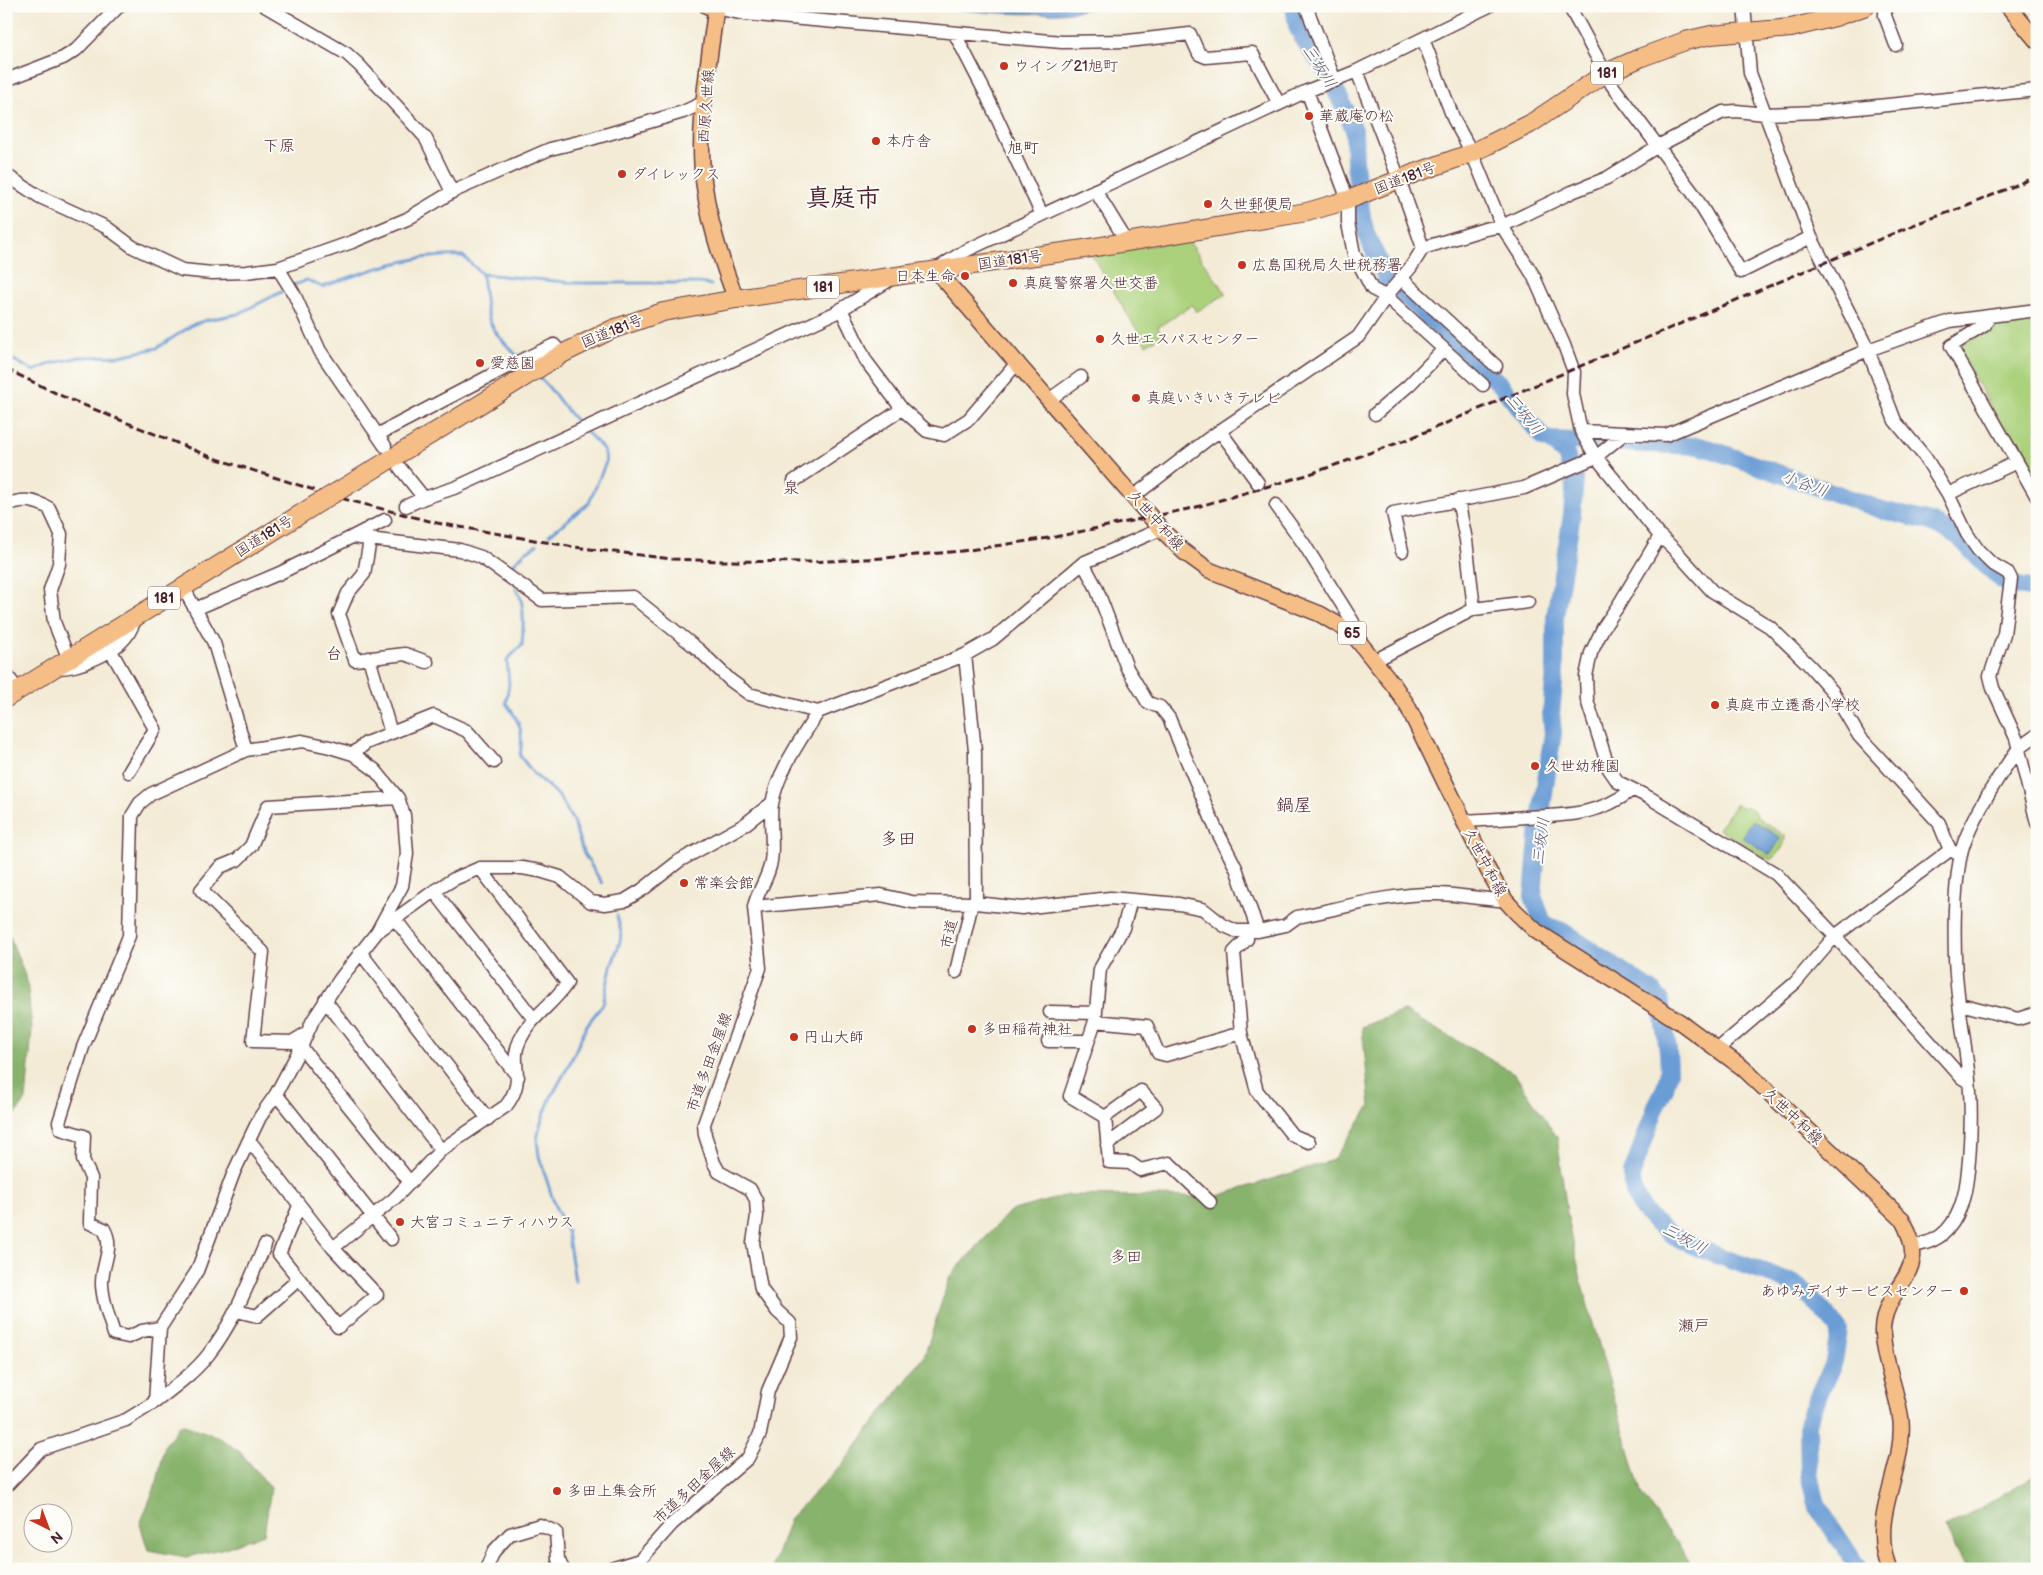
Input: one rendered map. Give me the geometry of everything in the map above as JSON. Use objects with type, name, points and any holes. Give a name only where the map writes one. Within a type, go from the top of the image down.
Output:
[{"type":"highway","name":"国道181号","points":[[12,694],[68,657],[562,354],[584,342],[635,320],[663,312],[736,299],[936,270],[963,259],[1127,242],[1307,212],[1348,200],[1399,179],[1472,153],[1530,124],[1606,73],[1685,41],[1711,35],[1791,28],[1835,18],[1866,6]]},
{"type":"main road","points":[[2008,6],[2037,40]]},
{"type":"main road","name":"西原久世線","points":[[713,7],[702,146],[704,184],[716,238],[736,299]]},
{"type":"main road","name":"久世中和線","points":[[936,270],[1018,362],[1161,529],[1184,552],[1209,570],[1320,614],[1352,633],[1407,705],[1463,821],[1505,900],[1536,932],[1663,1012],[1718,1049],[1742,1068],[1780,1102],[1902,1220],[1909,1232],[1913,1246]]},
{"type":"main road","points":[[1889,1569],[1882,1546],[1882,1522],[1901,1446],[1901,1420],[1883,1339],[1884,1324],[1888,1309],[1913,1260],[1913,1246]]},
{"type":"street","points":[[6,80],[63,58],[76,50],[119,6]]},
{"type":"street","points":[[265,6],[347,54],[360,65],[425,137],[452,192]]},
{"type":"street","points":[[1306,6],[1334,81]]},
{"type":"street","points":[[963,259],[1042,215],[1279,104],[1334,81],[1489,6]]},
{"type":"street","points":[[1568,6],[1612,85],[1701,206],[1741,272],[1811,237]]},
{"type":"street","points":[[1744,6],[1750,73],[1811,237],[1868,350],[1895,420],[1926,457],[1948,494],[1967,534],[1978,550],[1991,563],[2008,573],[2011,579],[2011,593],[2004,634],[1990,676],[1993,688],[2016,738],[2017,750],[2037,823]]},
{"type":"street","points":[[1885,6],[1885,16],[1896,46]]},
{"type":"street","points":[[713,7],[744,14],[1062,42],[1128,41],[1190,34],[1199,54],[1206,57],[1252,53],[1279,104]]},
{"type":"street","points":[[955,34],[990,101],[1042,215]]},
{"type":"street","points":[[1423,39],[1454,120],[1472,153],[1502,226],[1533,275],[1564,345],[1574,372],[1573,394],[1581,431],[1596,457],[1660,536],[1712,591],[1770,627],[1809,665],[1833,692],[1859,736],[1939,823],[1955,852],[1957,880],[1955,957],[1969,1082],[1972,1128],[1968,1173],[1963,1200],[1956,1217],[1946,1231],[1928,1243],[1913,1246]]},
{"type":"street","points":[[1357,70],[1423,248]]},
{"type":"street","points":[[1313,89],[1348,200],[1348,222],[1354,254],[1372,289],[1388,295],[1483,385]]},
{"type":"street","points":[[1134,496],[1220,431],[1358,337],[1400,278],[1411,267],[1423,248],[1486,228],[1502,226],[1572,192],[1607,178],[1658,146],[1722,112],[1736,111],[1766,114],[1818,112],[2037,90]]},
{"type":"street","points":[[6,175],[40,197],[106,227],[134,247],[182,270],[212,273],[278,268],[352,242],[407,219],[452,192],[550,149],[683,112],[705,102]]},
{"type":"street","points":[[1095,190],[1127,242]]},
{"type":"street","points":[[278,268],[294,294],[320,351],[379,434],[385,446]]},
{"type":"street","points":[[406,506],[457,487],[841,310],[895,276]]},
{"type":"street","points":[[1400,278],[1496,366]]},
{"type":"street","points":[[841,310],[866,361],[902,409],[927,431],[944,435],[970,419],[1018,362]]},
{"type":"street","points":[[1581,431],[1666,435],[1868,350],[1950,321],[2037,310]]},
{"type":"street","points":[[1989,316],[1985,325],[1951,346],[2037,497]]},
{"type":"street","points":[[379,434],[509,366],[554,345],[562,354]]},
{"type":"street","points":[[1375,414],[1409,385],[1444,350]]},
{"type":"street","points":[[1050,399],[1081,377]]},
{"type":"street","points":[[794,481],[902,409]]},
{"type":"street","points":[[1220,431],[1258,483]]},
{"type":"street","points":[[1402,551],[1392,513],[1524,488],[1596,457],[1625,433]]},
{"type":"street","points":[[1948,494],[2017,462]]},
{"type":"street","points":[[400,468],[424,498]]},
{"type":"street","points":[[6,505],[13,502],[34,500],[49,508],[61,534],[59,564],[50,590],[54,622],[68,657]]},
{"type":"street","points":[[1458,500],[1466,540],[1474,610]]},
{"type":"street","points":[[1276,505],[1304,544],[1353,622],[1352,633]]},
{"type":"street","points":[[195,609],[280,574],[385,520]]},
{"type":"street","points":[[352,537],[460,550],[481,557],[512,577],[529,592],[542,600],[633,597],[700,651],[730,680],[749,694],[818,712],[965,655],[993,639],[1083,563],[1161,529]]},
{"type":"street","points":[[1660,536],[1618,606],[1602,628],[1591,653],[1586,676],[1586,700],[1609,769],[1618,782],[1650,798],[1776,874],[1836,936],[1962,1078],[1969,1082]]},
{"type":"street","points":[[370,540],[364,574],[348,593],[340,614],[355,660],[405,654],[427,662]]},
{"type":"street","points":[[1083,563],[1096,587],[1128,668],[1148,703],[1160,707],[1169,718],[1215,827],[1236,868],[1258,931]]},
{"type":"street","points":[[183,587],[214,643],[246,750]]},
{"type":"street","points":[[1374,661],[1474,610],[1528,602]]},
{"type":"street","points":[[53,668],[69,668],[110,651],[127,635],[138,614]]},
{"type":"street","points":[[110,651],[156,729],[129,772]]},
{"type":"street","name":"市道","points":[[956,972],[974,903],[975,751],[965,655]]},
{"type":"street","points":[[369,658],[391,733]]},
{"type":"street","points":[[6,674],[12,694]]},
{"type":"street","points":[[818,712],[786,765],[772,803],[771,860],[766,880],[754,907],[881,895],[912,902],[974,903],[1022,908],[1110,898],[1179,904],[1202,909],[1223,925],[1236,931],[1258,931],[1286,925],[1297,917],[1410,895],[1438,894],[1483,900],[1505,900]]},
{"type":"street","points":[[353,754],[366,743],[434,716],[467,731],[494,762]]},
{"type":"street","points":[[1718,1049],[1795,984],[1836,936],[1955,852],[2017,750],[2037,735]]},
{"type":"street","points":[[156,1402],[160,1328],[197,1271],[234,1172],[249,1140],[260,1117],[276,1094],[324,1000],[377,932],[402,886],[407,854],[404,815],[398,798],[375,770],[353,754],[302,741],[246,750],[151,794],[140,803],[132,816],[129,936],[83,1047],[59,1122],[61,1129],[84,1136],[83,1160],[91,1178],[90,1223],[104,1229],[110,1238],[102,1284],[104,1302],[114,1334],[128,1336],[160,1328]]},
{"type":"street","points":[[1463,821],[1573,815],[1594,810],[1620,799],[1632,790]]},
{"type":"street","points":[[307,1032],[292,1042],[253,1041],[263,952],[200,890],[220,867],[237,860],[251,846],[268,806],[398,798]]},
{"type":"street","points":[[377,932],[434,891],[454,879],[480,868],[522,868],[540,871],[560,877],[591,902],[606,904],[624,901],[642,890],[679,861],[744,825],[772,803]]},
{"type":"street","points":[[333,1248],[394,1200],[409,1181],[441,1150],[506,1106],[514,1096],[518,1077],[516,1062],[519,1041],[533,1018],[561,992],[567,983],[480,868]]},
{"type":"street","points":[[434,891],[533,1018]]},
{"type":"street","points":[[1105,1117],[1070,1096],[1096,1017],[1100,969],[1123,928],[1131,900]]},
{"type":"street","name":"市道多田金屋線","points":[[611,1569],[640,1560],[672,1524],[748,1458],[760,1434],[768,1391],[791,1337],[790,1323],[777,1311],[761,1289],[753,1243],[757,1216],[756,1200],[750,1189],[719,1172],[705,1136],[704,1124],[711,1100],[760,968],[754,907]]},
{"type":"street","points":[[395,919],[518,1077]]},
{"type":"street","points":[[1245,931],[1247,939],[1234,952],[1241,1033],[1257,1090],[1292,1135],[1309,1142]]},
{"type":"street","points":[[360,952],[488,1119]]},
{"type":"street","points":[[324,1000],[441,1150]]},
{"type":"street","points":[[1960,1004],[2018,1019],[2037,1013]]},
{"type":"street","points":[[1050,1012],[1096,1017],[1147,1026],[1158,1053],[1166,1055],[1241,1033]]},
{"type":"street","points":[[1048,1041],[1088,1041]]},
{"type":"street","points":[[301,1047],[409,1181]]},
{"type":"street","points":[[1105,1117],[1141,1091],[1156,1108],[1107,1145]]},
{"type":"street","points":[[276,1094],[391,1239]]},
{"type":"street","points":[[1105,1117],[1109,1162],[1130,1163],[1140,1170],[1169,1163],[1210,1202]]},
{"type":"street","points":[[249,1140],[333,1248],[377,1294],[338,1327],[279,1254],[299,1206]]},
{"type":"street","points":[[6,1486],[41,1449],[126,1420],[156,1402],[206,1357],[237,1311],[265,1245]]},
{"type":"street","points":[[237,1311],[257,1316],[298,1278]]},
{"type":"street","points":[[486,1569],[494,1551],[510,1534],[540,1526],[556,1532],[558,1559],[563,1569]]},
{"type":"green space","points":[[1188,240],[1226,294],[1196,312],[1192,305],[1158,327],[1161,336],[1146,345],[1091,254]]},
{"type":"green space","points":[[2037,314],[2037,484],[2015,450],[1960,352],[1960,346],[1999,317]]},
{"type":"green space","points":[[1736,804],[1753,810],[1758,818],[1785,836],[1781,850],[1770,860],[1718,829]]},
{"type":"green space","points":[[6,934],[10,937],[27,981],[32,1029],[26,1100],[6,1127]]},
{"type":"green space","points":[[1404,1011],[1514,1073],[1557,1137],[1567,1213],[1582,1285],[1641,1493],[1695,1569],[772,1569],[790,1518],[842,1465],[924,1357],[950,1276],[1010,1211],[1068,1195],[1215,1197],[1333,1160],[1370,1106],[1362,1027]]},
{"type":"green space","points":[[181,1424],[217,1436],[240,1452],[271,1488],[264,1534],[225,1548],[186,1557],[148,1550],[140,1524],[157,1482],[165,1445]]},
{"type":"green space","points":[[2037,1471],[2037,1569],[1966,1569],[1946,1528],[2022,1484]]},
{"type":"water","points":[[928,6],[1096,6],[1063,13],[1040,14],[989,12]]},
{"type":"water","points":[[1753,820],[1781,838],[1770,855],[1742,837]]},
{"type":"waterway","name":"三坂川","points":[[1294,6],[1297,26],[1303,39],[1327,72],[1354,130],[1355,164],[1362,217],[1366,234],[1387,279],[1501,385],[1543,438],[1550,440],[1566,455],[1575,479],[1572,515],[1555,617],[1555,673],[1551,713],[1553,733],[1539,827],[1533,896],[1542,920],[1546,925],[1562,931],[1652,991],[1660,999],[1668,1050],[1669,1072],[1665,1088],[1657,1104],[1632,1174],[1636,1198],[1649,1217],[1669,1233],[1694,1246],[1794,1284],[1811,1298],[1839,1330],[1834,1361],[1812,1409],[1808,1425],[1809,1474],[1816,1504],[1859,1569]]},
{"type":"waterway","points":[[292,286],[307,280],[322,287],[374,269],[408,260],[463,256],[482,274],[486,305],[493,327],[518,357]]},
{"type":"waterway","points":[[482,274],[576,283],[699,283],[711,285]]},
{"type":"waterway","points":[[6,356],[34,371],[50,364],[80,357],[120,356],[157,348],[194,324],[238,314],[287,289]]},
{"type":"waterway","points":[[539,377],[580,425]]},
{"type":"waterway","points":[[549,535],[589,503],[606,462],[604,450],[586,431]]},
{"type":"waterway","name":"小谷川","points":[[1550,440],[1699,446],[1713,450],[1882,510],[1931,522],[1958,536],[2002,580],[2017,586],[2037,589]]},
{"type":"waterway","points":[[509,569],[524,553],[537,545]]},
{"type":"waterway","points":[[516,588],[523,608],[522,645],[507,660],[509,684],[506,703],[520,727],[520,756],[534,774],[558,795],[573,821],[584,854],[602,883]]},
{"type":"waterway","points":[[575,1281],[567,1231],[555,1206],[539,1156],[537,1140],[540,1125],[550,1099],[569,1065],[587,1025],[603,1004],[611,967],[620,942],[621,932],[617,916]]},
{"type":"railway","points":[[6,369],[64,397],[211,457],[336,497],[437,523],[574,547],[672,559],[810,562],[962,551],[1055,537],[1193,508],[1307,475],[1406,440],[1918,223],[1967,206],[2037,176]]},
{"type":"place","name":"ウイング21旭町","points":[[1004,66]]},
{"type":"place","name":"華蔵庵の松","points":[[1309,116]]},
{"type":"place","name":"本庁舎","points":[[876,141]]},
{"type":"place","name":"ダイレックス","points":[[622,174]]},
{"type":"place","name":"久世郵便局","points":[[1208,204]]},
{"type":"place","name":"広島国税局久世税務署","points":[[1242,265]]},
{"type":"place","name":"日本生命","points":[[965,276]]},
{"type":"place","name":"真庭警察署久世交番","points":[[1013,283]]},
{"type":"place","name":"久世エスパスセンター","points":[[1100,339]]},
{"type":"place","name":"愛慈園","points":[[480,363]]},
{"type":"place","name":"真庭いきいきテレビ","points":[[1136,398]]},
{"type":"place","name":"真庭市立遷喬小学校","points":[[1715,705]]},
{"type":"place","name":"久世幼稚園","points":[[1535,766]]},
{"type":"place","name":"常楽会館","points":[[684,883]]},
{"type":"place","name":"多田稲荷神社","points":[[972,1029]]},
{"type":"place","name":"円山大師","points":[[794,1037]]},
{"type":"place","name":"大宮コミュニティハウス","points":[[400,1222]]},
{"type":"place","name":"あゆみデイサービスセンター","points":[[1964,1291]]},
{"type":"place","name":"多田上集会所","points":[[557,1491]]},
{"type":"district","name":"下原","points":[[279,145]]},
{"type":"district","name":"旭町","points":[[1023,147]]},
{"type":"district","name":"真庭市","points":[[843,197]]},
{"type":"district","name":"泉","points":[[791,487]]},
{"type":"district","name":"台","points":[[334,653]]},
{"type":"district","name":"鍋屋","points":[[1294,805]]},
{"type":"district","name":"多田","points":[[898,839]]},
{"type":"district","name":"多田","points":[[1126,1256]]},
{"type":"district","name":"瀬戸","points":[[1694,1325]]}]
